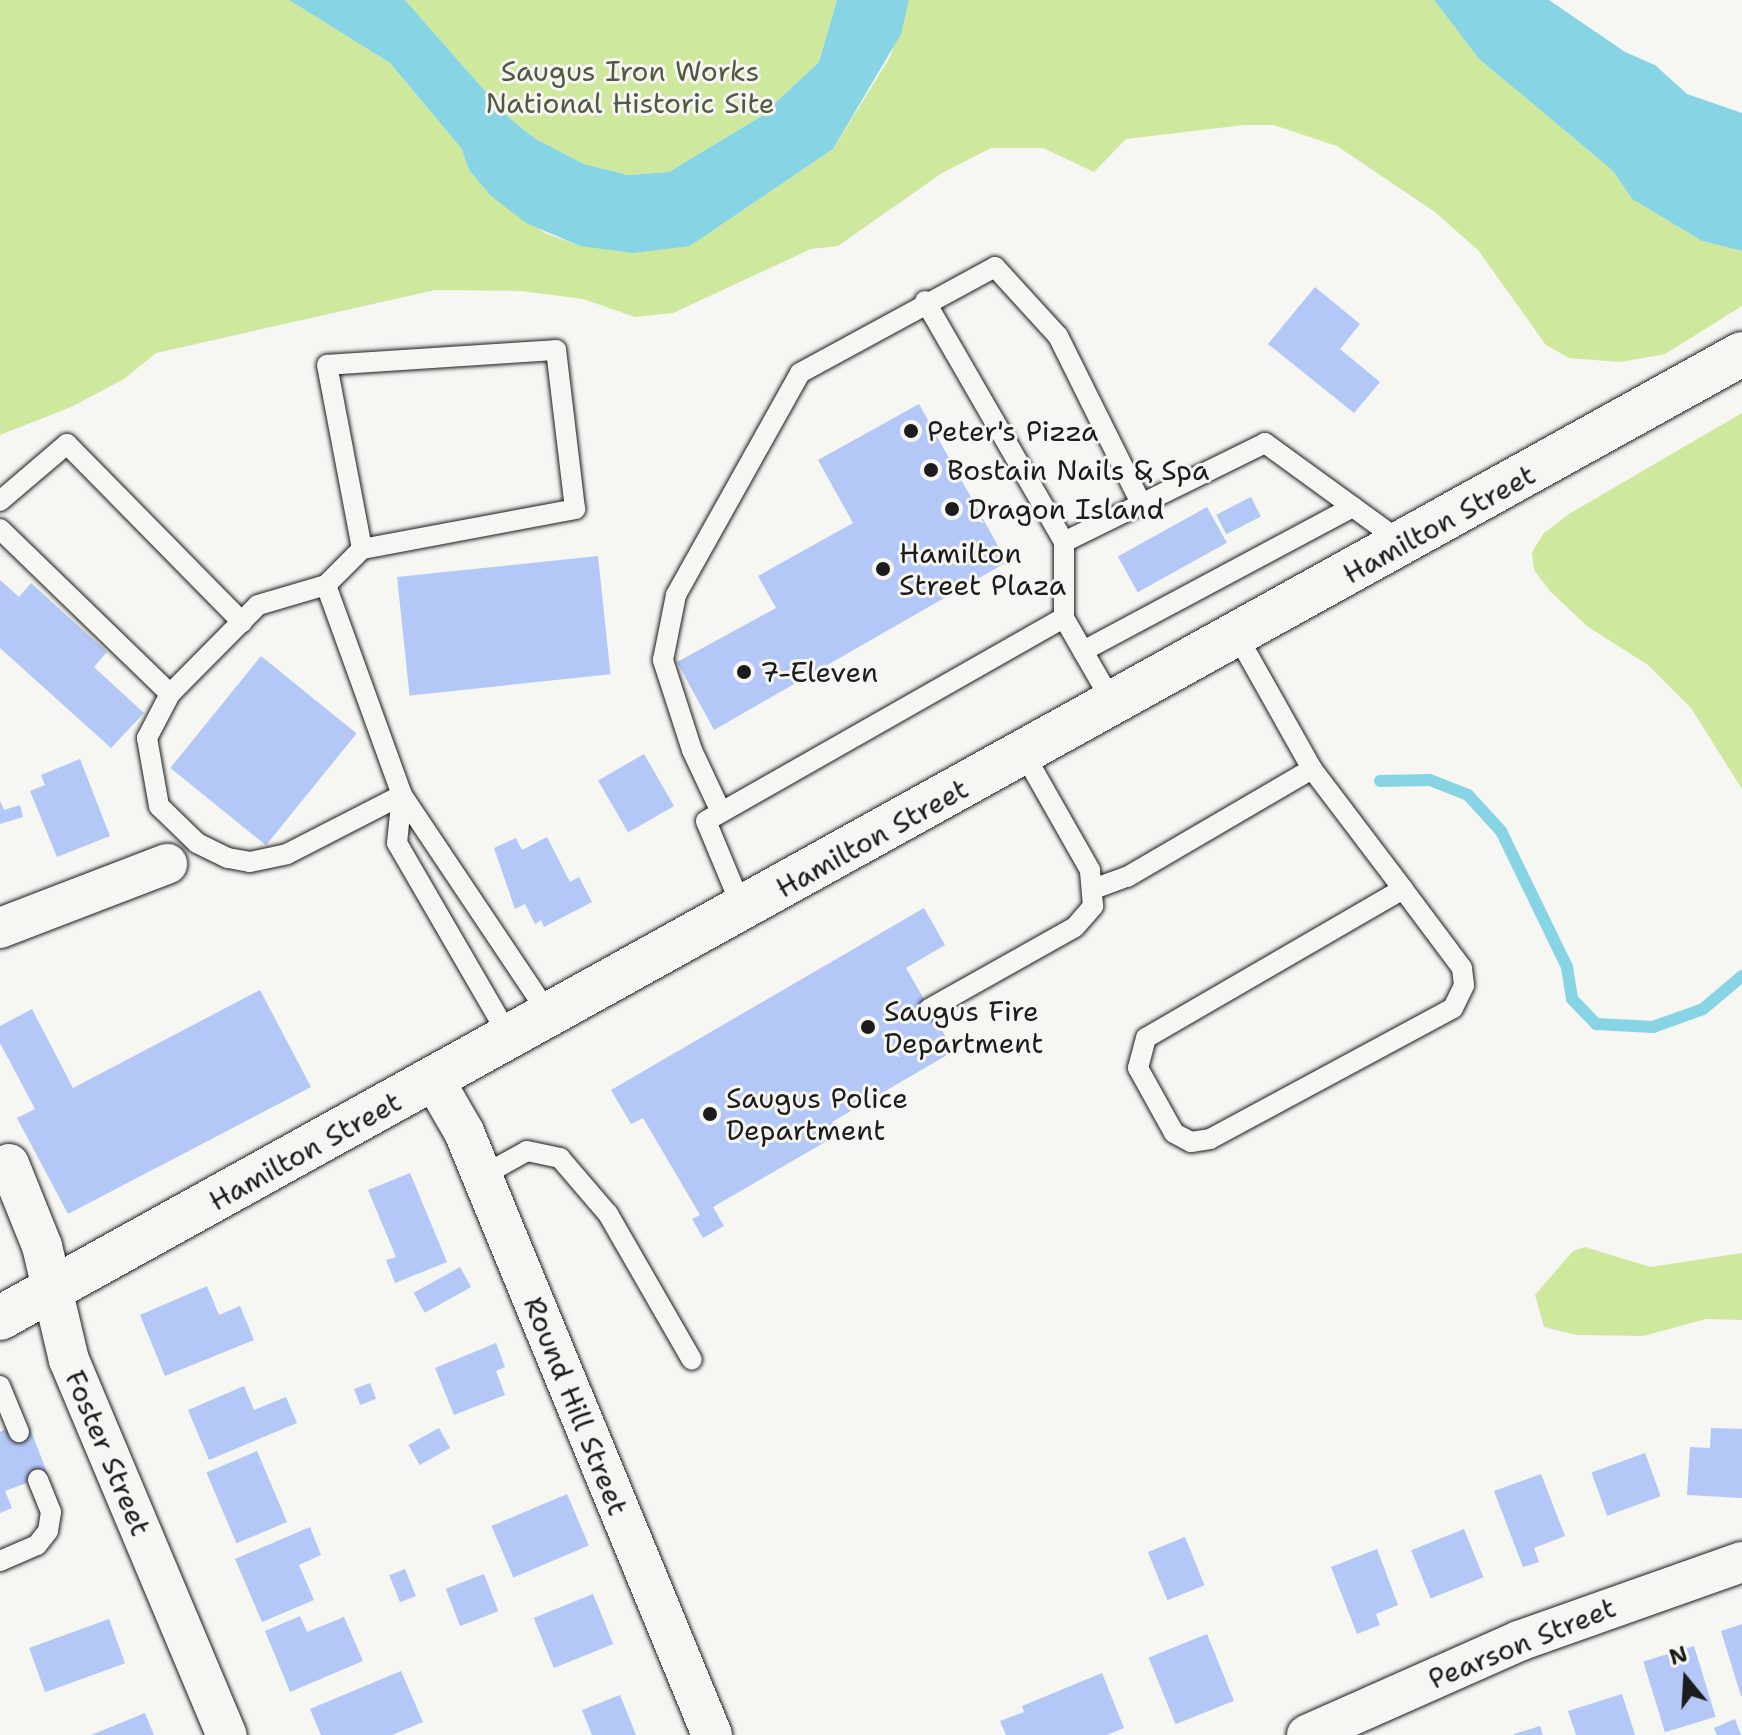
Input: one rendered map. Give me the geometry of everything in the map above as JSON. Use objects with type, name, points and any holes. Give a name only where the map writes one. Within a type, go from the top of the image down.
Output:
[{"type":"main road","name":"Hamilton Street","points":[[0,1318],[1238,637],[1742,354]]},
{"type":"street","points":[[0,928],[167,864]]},
{"type":"street","name":"Round Hill Street","points":[[434,1080],[482,1176],[712,1735]]},
{"type":"street","name":"Foster Street","points":[[9,1164],[53,1289],[69,1360],[227,1735]]},
{"type":"street","name":"Pearson Street","points":[[1307,1735],[1519,1641],[1742,1562]]},
{"type":"lane","points":[[721,812],[692,750],[663,660],[676,595],[800,373],[984,268],[1004,270],[1058,336],[1141,503]]},
{"type":"lane","points":[[925,301],[1064,542],[1064,618],[1114,705]]},
{"type":"lane","points":[[362,549],[327,365],[556,350],[575,509],[362,549],[326,585],[258,605],[170,694],[147,738],[159,806],[197,843],[228,858],[250,862],[287,854],[402,795]]},
{"type":"lane","points":[[1064,542],[1265,443],[1404,544]]},
{"type":"lane","points":[[0,501],[67,444],[242,622]]},
{"type":"lane","points":[[1083,651],[1353,507]]},
{"type":"lane","points":[[0,529],[170,694]]},
{"type":"lane","points":[[326,585],[402,795],[550,1016]]},
{"type":"lane","points":[[743,910],[706,821],[1064,618]]},
{"type":"lane","points":[[1238,637],[1312,769],[1403,889],[1462,968],[1464,985],[1453,1008],[1210,1139],[1191,1142],[1174,1133],[1138,1068],[1146,1038],[1403,889]]},
{"type":"lane","points":[[929,1009],[1075,927],[1093,906],[1096,888],[1024,754]]},
{"type":"lane","points":[[1096,888],[1127,877],[1312,769]]},
{"type":"lane","points":[[402,795],[397,843],[510,1038]]},
{"type":"lane","points":[[482,1176],[534,1150],[560,1158],[608,1214],[692,1360]]},
{"type":"lane","points":[[0,1386],[19,1432]]},
{"type":"lane","points":[[0,1561],[37,1545],[48,1531],[51,1512],[38,1479]]},
{"type":"green space","points":[[0,0],[289,0],[390,63],[461,148],[469,170],[491,196],[545,233],[580,246],[690,246],[833,149],[890,57],[909,0],[1434,0],[1479,59],[1613,171],[1632,199],[1702,241],[1742,251],[1742,306],[1665,354],[1620,362],[1569,358],[1546,345],[1478,250],[1435,212],[1337,146],[1274,125],[1244,125],[1126,139],[1094,172],[1043,148],[991,148],[942,173],[838,246],[811,249],[673,313],[635,317],[583,299],[521,291],[435,290],[156,353],[124,379],[71,407],[0,435]]},
{"type":"green space","name":"Saugus Iron Works National Historic Site","points":[[405,0],[837,0],[819,62],[760,117],[669,172],[628,175],[584,164],[534,138],[506,115]]},
{"type":"green space","points":[[1742,413],[1742,789],[1691,708],[1648,665],[1587,626],[1550,591],[1534,570],[1532,552],[1544,533],[1569,514]]},
{"type":"green space","points":[[1585,1247],[1650,1267],[1742,1253],[1742,1320],[1706,1319],[1643,1336],[1577,1335],[1544,1327],[1535,1295],[1573,1251]]},
{"type":"water","points":[[289,0],[405,0],[506,115],[534,138],[584,164],[628,175],[669,172],[760,117],[819,62],[837,0],[909,0],[901,34],[833,149],[690,246],[633,253],[580,246],[526,223],[491,196],[469,170],[461,148],[390,63]]},
{"type":"water","points":[[1434,0],[1549,0],[1625,52],[1655,65],[1687,94],[1742,113],[1742,251],[1702,241],[1632,199],[1613,171],[1479,59]]},
{"type":"building","points":[[1315,287],[1360,324],[1340,349],[1380,382],[1354,413],[1268,344]]},
{"type":"building","name":"Hamilton Street Plaza","points":[[919,404],[1007,562],[714,730],[677,662],[776,608],[758,576],[853,523],[818,460]]},
{"type":"building","points":[[1251,497],[1261,517],[1226,534],[1216,515]]},
{"type":"building","points":[[1207,507],[1227,543],[1138,592],[1118,556]]},
{"type":"building","points":[[598,556],[610,674],[410,695],[397,577]]},
{"type":"building","points":[[0,580],[19,597],[31,583],[107,652],[94,667],[144,713],[111,748],[0,648]]},
{"type":"building","points":[[261,656],[357,733],[266,845],[170,768]]},
{"type":"building","points":[[644,754],[674,806],[628,832],[598,780]]},
{"type":"building","points":[[80,759],[110,836],[57,857],[30,791],[45,785],[41,775]]},
{"type":"building","points":[[0,801],[4,810],[20,805],[23,817],[0,824]]},
{"type":"building","points":[[547,837],[570,882],[579,877],[592,902],[544,927],[541,920],[535,924],[525,904],[515,909],[494,848],[516,838],[522,850]]},
{"type":"building","points":[[924,908],[945,945],[906,968],[954,1051],[832,1122],[839,1134],[713,1207],[724,1226],[703,1238],[692,1219],[700,1215],[643,1118],[631,1124],[611,1090]]},
{"type":"building","points":[[260,990],[311,1087],[68,1214],[17,1118],[35,1109],[0,1043],[0,1026],[32,1009],[73,1088]]},
{"type":"building","points":[[410,1173],[447,1262],[395,1283],[386,1260],[396,1257],[368,1190]]},
{"type":"building","points":[[460,1267],[471,1287],[425,1313],[414,1293]]},
{"type":"building","points":[[207,1286],[219,1315],[240,1306],[254,1340],[165,1376],[140,1315]]},
{"type":"building","points":[[496,1343],[505,1367],[496,1371],[505,1395],[454,1415],[435,1368]]},
{"type":"building","points":[[370,1383],[376,1399],[360,1405],[354,1389]]},
{"type":"building","points":[[244,1386],[254,1410],[286,1397],[297,1423],[209,1460],[188,1410]]},
{"type":"building","points":[[30,1428],[48,1475],[5,1491],[12,1508],[0,1513],[0,1432],[6,1429],[9,1436]]},
{"type":"building","points":[[439,1428],[450,1448],[420,1465],[408,1445]]},
{"type":"building","points":[[1711,1428],[1742,1429],[1742,1498],[1687,1495],[1690,1447],[1710,1448]]},
{"type":"building","points":[[257,1451],[287,1522],[236,1543],[206,1472]]},
{"type":"building","points":[[1645,1453],[1661,1496],[1607,1516],[1591,1472]]},
{"type":"building","points":[[1541,1474],[1565,1536],[1534,1548],[1539,1562],[1523,1567],[1494,1491]]},
{"type":"building","points":[[567,1494],[589,1546],[513,1578],[492,1526]]},
{"type":"building","points":[[310,1527],[321,1555],[299,1565],[314,1600],[262,1622],[235,1559]]},
{"type":"building","points":[[1464,1529],[1483,1577],[1431,1599],[1411,1550]]},
{"type":"building","points":[[1185,1537],[1204,1585],[1167,1600],[1148,1552]]},
{"type":"building","points":[[1377,1549],[1398,1605],[1376,1614],[1380,1625],[1357,1634],[1331,1567]]},
{"type":"building","points":[[405,1569],[416,1596],[400,1602],[389,1575]]},
{"type":"building","points":[[484,1574],[498,1611],[460,1626],[446,1589]]},
{"type":"building","points":[[593,1594],[613,1644],[554,1668],[534,1618]]},
{"type":"building","points":[[300,1616],[307,1632],[344,1617],[363,1661],[290,1692],[265,1631]]},
{"type":"building","points":[[109,1619],[125,1663],[45,1692],[29,1648]]},
{"type":"building","points":[[1742,1624],[1742,1696],[1741,1696],[1721,1631]]},
{"type":"building","points":[[1207,1634],[1234,1701],[1176,1724],[1149,1658]]},
{"type":"building","points":[[1694,1646],[1716,1717],[1665,1732],[1643,1661]]},
{"type":"building","points":[[401,1671],[423,1722],[392,1735],[321,1735],[310,1709]]},
{"type":"building","points":[[1102,1673],[1124,1728],[1107,1735],[1006,1735],[1000,1721],[1024,1712],[1022,1706]]},
{"type":"building","points":[[1622,1694],[1635,1735],[1576,1735],[1568,1711]]},
{"type":"building","points":[[620,1695],[636,1735],[592,1735],[582,1710]]},
{"type":"building","points":[[145,1713],[154,1735],[91,1735]]},
{"type":"building","points":[[1735,1719],[1741,1735],[1717,1735],[1714,1728]]},
{"type":"building","points":[[1540,1726],[1543,1735],[1514,1735],[1514,1734]]},
{"type":"waterway","points":[[1380,781],[1430,780],[1468,795],[1501,831],[1567,967],[1572,999],[1596,1024],[1653,1027],[1703,1009],[1742,976]]},
{"type":"place","name":"Peter's Pizza","points":[[911,431]]},
{"type":"place","name":"Bostain Nails & Spa","points":[[931,470]]},
{"type":"place","name":"Dragon Island","points":[[952,509]]},
{"type":"place","name":"Hamilton Street Plaza","points":[[883,569]]},
{"type":"place","name":"7-Eleven","points":[[744,672]]},
{"type":"place","name":"Saugus Fire Department","points":[[868,1027]]},
{"type":"place","name":"Saugus Police Department","points":[[710,1114]]}]
